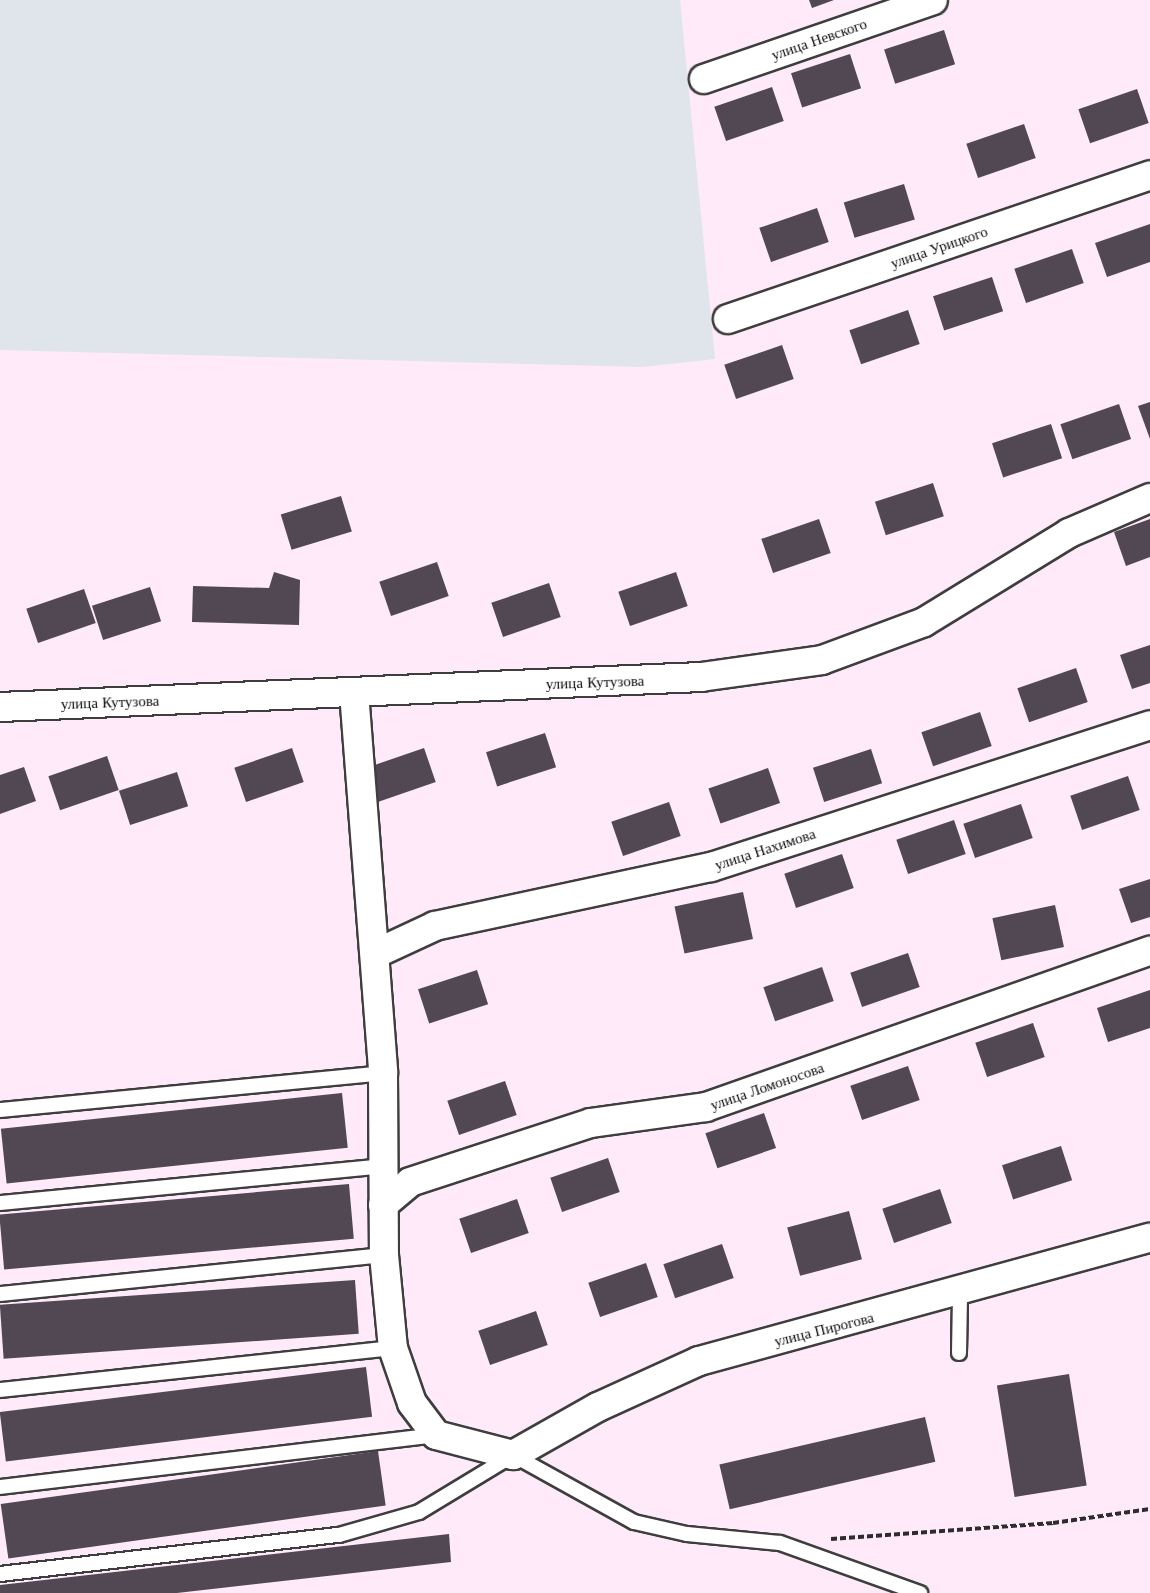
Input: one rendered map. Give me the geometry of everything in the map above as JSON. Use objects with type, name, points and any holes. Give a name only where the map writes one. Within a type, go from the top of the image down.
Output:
[{"type":"street","name":"улица Невского","points":[[704,79],[933,0]]},
{"type":"street","name":"улица Урицкого","points":[[728,319],[1150,175]]},
{"type":"street","name":"улица Кутузова","points":[[0,707],[701,677],[822,660],[924,622],[1069,533],[1150,498]]},
{"type":"street","points":[[354,692],[383,1073],[384,1256],[393,1348],[412,1403],[436,1435],[513,1455]]},
{"type":"street","name":"улица Нахимова","points":[[375,954],[435,926],[711,867],[1150,725]]},
{"type":"street","name":"улица Ломоносова","points":[[383,1205],[422,1179],[591,1123],[706,1107],[1150,951]]},
{"type":"street","name":"улица Пирогова","points":[[513,1455],[597,1407],[699,1361],[960,1294],[1150,1238]]},
{"type":"lane","points":[[0,1110],[383,1073]]},
{"type":"lane","points":[[0,1203],[383,1166]]},
{"type":"lane","points":[[0,1294],[384,1256]]},
{"type":"lane","points":[[959,1353],[960,1294]]},
{"type":"lane","points":[[0,1390],[393,1348]]},
{"type":"lane","points":[[0,1487],[436,1435]]},
{"type":"lane","points":[[0,1574],[339,1535],[419,1512],[513,1455],[634,1521],[687,1534],[780,1543],[920,1593]]},
{"type":"path","points":[[828,1540],[1053,1523],[1150,1509]]},
{"type":"shaded area","points":[[0,0],[680,0],[715,359],[643,367],[0,350]]},
{"type":"building","points":[[809,0],[834,0],[812,8]]},
{"type":"building","points":[[944,30],[955,64],[895,84],[884,49]]},
{"type":"building","points":[[850,54],[861,88],[802,107],[791,73]]},
{"type":"building","points":[[772,87],[784,121],[726,141],[714,107]]},
{"type":"building","points":[[1137,89],[1149,123],[1090,143],[1078,109]]},
{"type":"building","points":[[1024,124],[1036,158],[978,178],[966,144]]},
{"type":"building","points":[[904,184],[915,219],[855,238],[844,202]]},
{"type":"building","points":[[817,208],[829,242],[771,262],[759,228]]},
{"type":"building","points":[[1150,224],[1150,262],[1107,277],[1095,243]]},
{"type":"building","points":[[1072,249],[1084,283],[1026,303],[1014,269]]},
{"type":"building","points":[[992,277],[1003,311],[944,330],[933,296]]},
{"type":"building","points":[[908,310],[920,344],[861,364],[849,330]]},
{"type":"building","points":[[782,345],[794,379],[736,399],[724,365]]},
{"type":"building","points":[[1150,402],[1150,439],[1138,406]]},
{"type":"building","points":[[1119,404],[1131,439],[1072,459],[1060,424]]},
{"type":"building","points":[[1051,424],[1062,458],[1003,477],[992,443]]},
{"type":"building","points":[[933,483],[944,516],[886,535],[875,502]]},
{"type":"building","points":[[341,496],[352,531],[292,550],[281,514]]},
{"type":"building","points":[[819,519],[831,553],[773,573],[761,539]]},
{"type":"building","points":[[1150,519],[1150,557],[1126,566],[1114,532]]},
{"type":"building","points":[[437,562],[449,596],[391,616],[379,582]]},
{"type":"building","points":[[274,572],[300,580],[299,625],[192,622],[193,586],[269,588]]},
{"type":"building","points":[[676,572],[688,606],[630,626],[618,592]]},
{"type":"building","points":[[549,583],[561,617],[503,637],[491,603]]},
{"type":"building","points":[[150,587],[161,621],[103,640],[92,606]]},
{"type":"building","points":[[84,589],[96,623],[38,643],[26,609]]},
{"type":"building","points":[[1150,645],[1150,683],[1132,689],[1120,655]]},
{"type":"building","points":[[1076,668],[1088,702],[1029,722],[1017,688]]},
{"type":"building","points":[[980,712],[992,746],[933,766],[921,732]]},
{"type":"building","points":[[545,733],[556,767],[497,786],[486,752]]},
{"type":"building","points":[[292,748],[304,782],[246,802],[234,768]]},
{"type":"building","points":[[424,748],[436,782],[377,802],[365,768]]},
{"type":"building","points":[[871,749],[882,783],[824,802],[813,768]]},
{"type":"building","points":[[107,756],[119,790],[60,810],[48,776]]},
{"type":"building","points":[[24,767],[36,801],[0,814],[0,775]]},
{"type":"building","points":[[768,768],[780,803],[720,823],[708,789]]},
{"type":"building","points":[[177,772],[188,806],[130,825],[119,791]]},
{"type":"building","points":[[1128,776],[1140,810],[1082,830],[1070,796]]},
{"type":"building","points":[[669,802],[681,836],[623,856],[611,822]]},
{"type":"building","points":[[1021,804],[1033,838],[975,858],[963,824]]},
{"type":"building","points":[[954,820],[966,854],[908,874],[896,840]]},
{"type":"building","points":[[842,854],[854,888],[796,908],[784,874]]},
{"type":"building","points":[[1150,879],[1150,917],[1131,923],[1119,889]]},
{"type":"building","points":[[743,892],[753,939],[685,954],[675,907]]},
{"type":"building","points":[[1055,905],[1064,947],[1001,960],[992,918]]},
{"type":"building","points":[[908,953],[920,987],[862,1007],[850,973]]},
{"type":"building","points":[[822,967],[834,1001],[775,1021],[763,987]]},
{"type":"building","points":[[477,970],[488,1004],[429,1023],[418,989]]},
{"type":"building","points":[[1150,990],[1150,1028],[1108,1042],[1097,1008]]},
{"type":"building","points":[[1033,1023],[1045,1057],[987,1077],[975,1043]]},
{"type":"building","points":[[908,1066],[920,1100],[862,1120],[850,1086]]},
{"type":"building","points":[[505,1081],[517,1115],[459,1135],[447,1101]]},
{"type":"building","points":[[342,1093],[348,1148],[7,1184],[1,1129]]},
{"type":"building","points":[[764,1113],[776,1148],[717,1168],[705,1133]]},
{"type":"building","points":[[1061,1146],[1072,1180],[1013,1199],[1002,1165]]},
{"type":"building","points":[[608,1158],[620,1192],[562,1212],[550,1178]]},
{"type":"building","points":[[349,1184],[354,1239],[4,1269],[0,1215]]},
{"type":"building","points":[[940,1189],[952,1223],[894,1243],[882,1209]]},
{"type":"building","points":[[517,1199],[529,1233],[471,1253],[459,1219]]},
{"type":"building","points":[[849,1211],[862,1259],[800,1276],[787,1228]]},
{"type":"building","points":[[722,1244],[734,1278],[675,1298],[663,1264]]},
{"type":"building","points":[[646,1263],[658,1297],[600,1317],[588,1283]]},
{"type":"building","points":[[355,1280],[359,1334],[4,1359],[0,1305]]},
{"type":"building","points":[[536,1311],[548,1345],[490,1365],[478,1331]]},
{"type":"building","points":[[366,1367],[372,1417],[6,1462],[0,1412]]},
{"type":"building","points":[[1069,1374],[1087,1486],[1015,1497],[997,1385]]},
{"type":"building","points":[[925,1417],[935,1462],[730,1509],[719,1464]]},
{"type":"building","points":[[378,1451],[386,1505],[8,1558],[1,1504]]},
{"type":"building","points":[[449,1534],[451,1562],[177,1593],[0,1593],[0,1585]]}]
